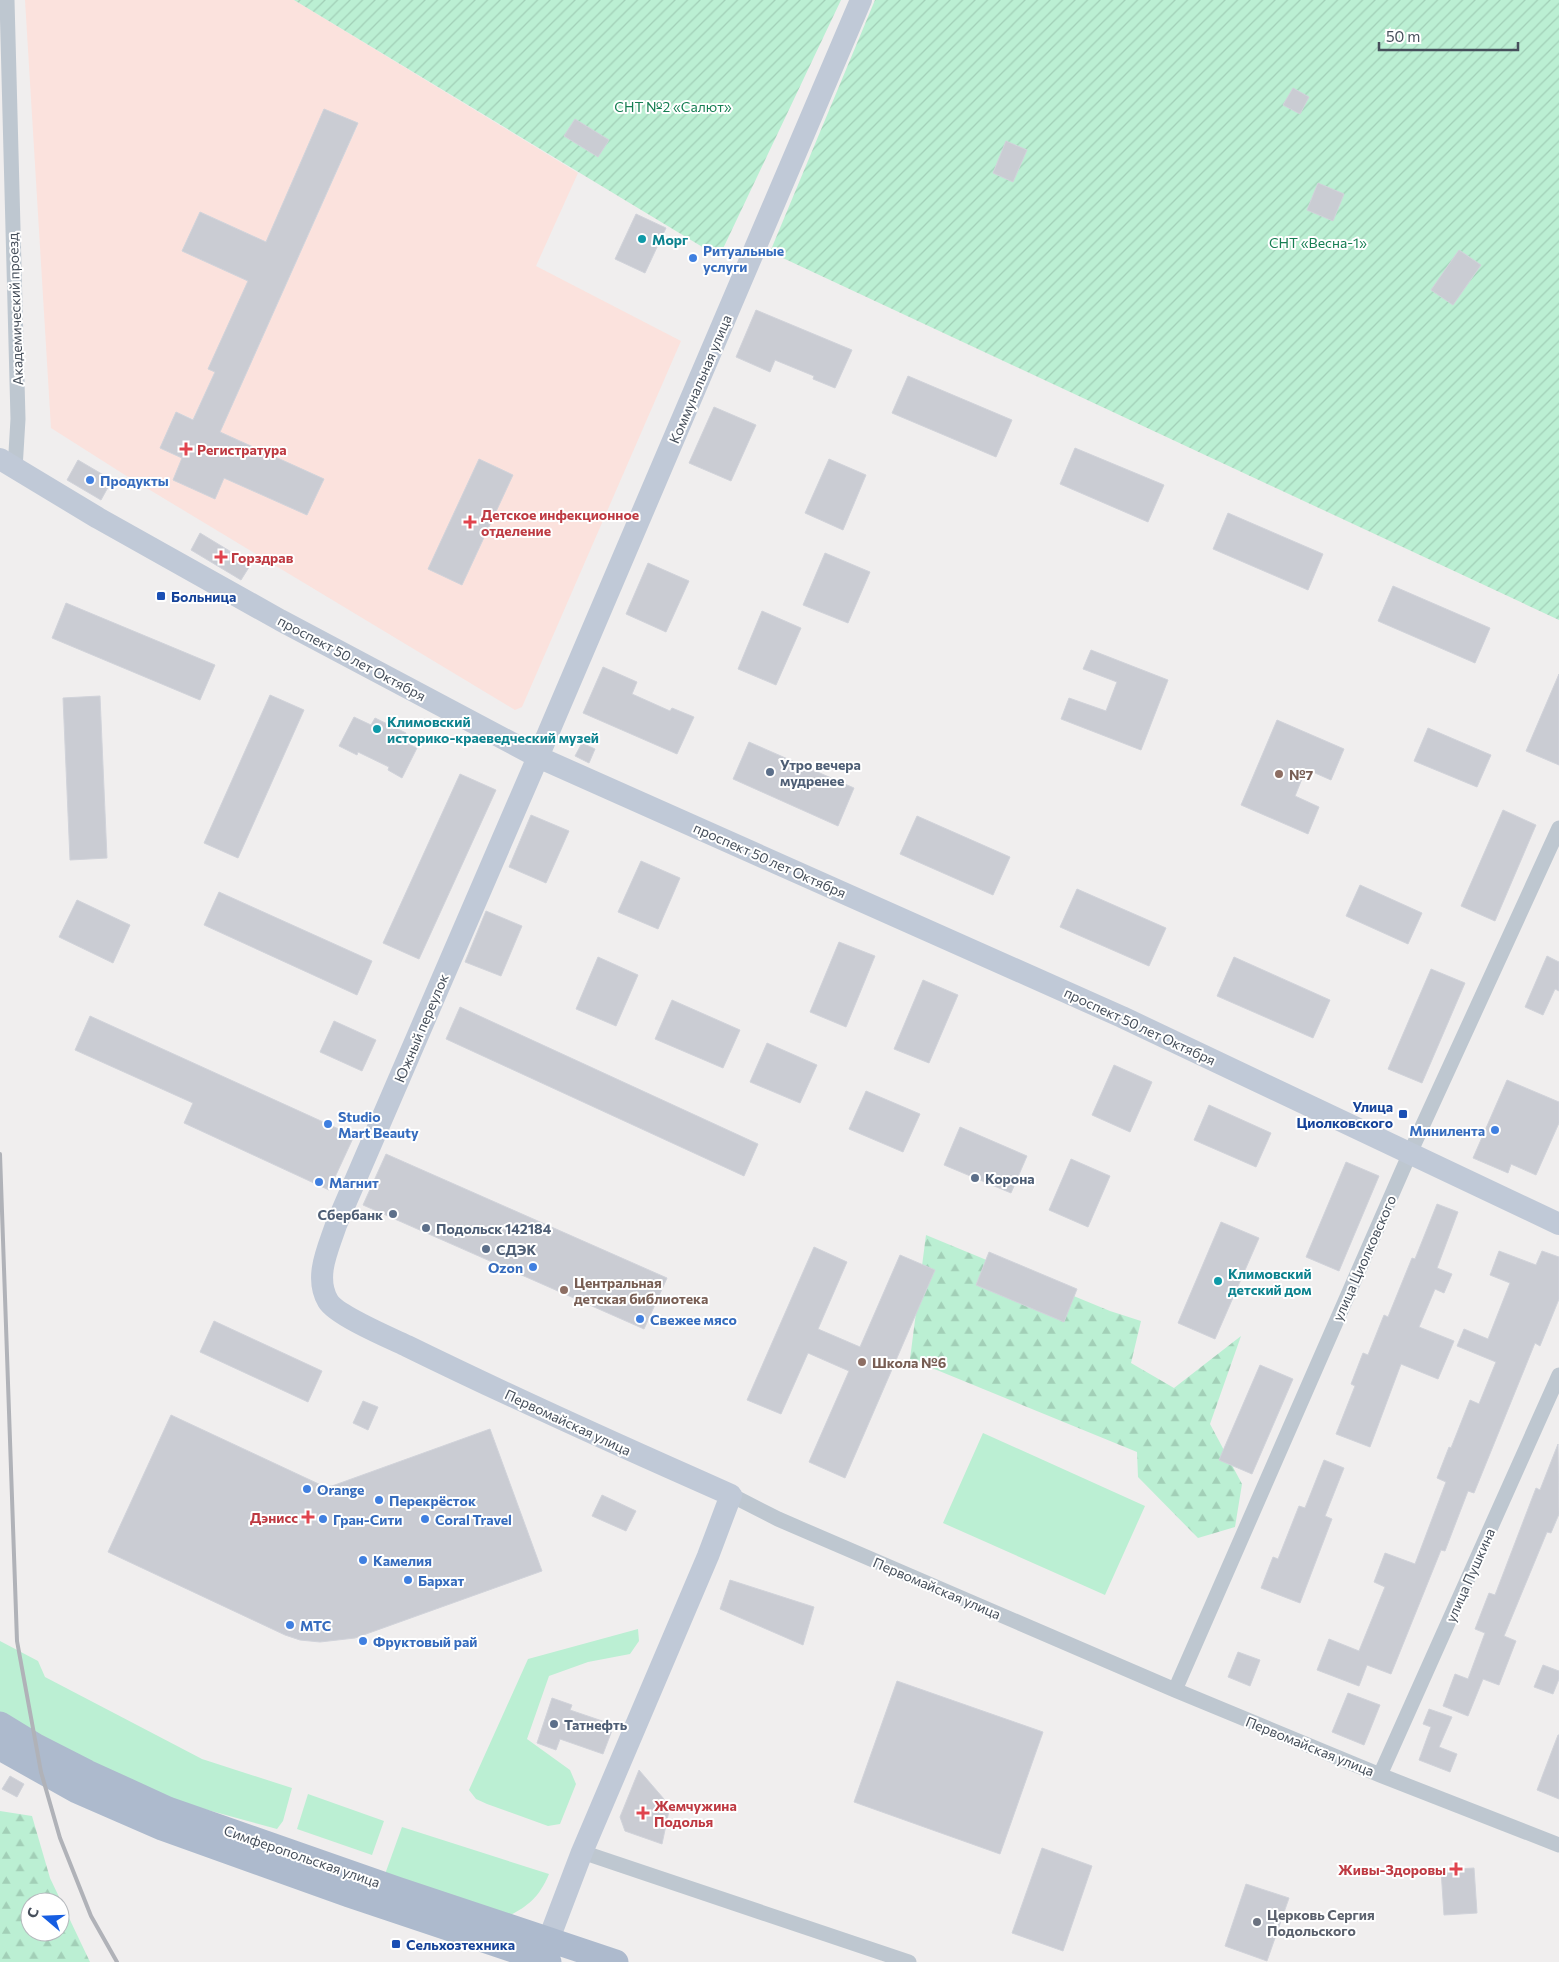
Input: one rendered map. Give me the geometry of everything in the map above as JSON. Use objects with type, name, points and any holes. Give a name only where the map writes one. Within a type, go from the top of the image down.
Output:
[{"type":"main road","name":"Симферопольская улица","points":[[0,1724],[36,1746],[87,1772],[168,1809],[546,1954]]},
{"type":"main road","name":"Симферопольская улица","points":[[0,1748],[77,1791],[162,1828],[356,1897],[546,1954],[616,1962]]},
{"type":"street","name":"Академический проезд","points":[[7,0],[18,419],[8,464]]},
{"type":"street","name":"Коммунальная улица","points":[[538,757],[861,0]]},
{"type":"street","name":"проспект 50 лет Октября","points":[[8,464],[98,518],[280,620],[538,757],[1122,1017],[1559,1224]]},
{"type":"street","name":"Южный переулок","points":[[329,1303],[321,1284],[323,1262],[336,1225],[538,757]]},
{"type":"street","name":"улица Циолковского","points":[[1175,1690],[1410,1153],[1559,828]]},
{"type":"street","name":"Первомайская улица","points":[[329,1303],[355,1321],[460,1372],[778,1519],[1175,1690],[1559,1845]]},
{"type":"street","name":"улица Пушкина","points":[[1380,1774],[1559,1375]]},
{"type":"street","points":[[546,1954],[582,1852],[704,1564],[730,1496]]},
{"type":"street","points":[[582,1852],[909,1962]]},
{"type":"shaded area","points":[[25,0],[294,0],[578,173],[536,266],[681,341],[522,707],[515,710],[125,475],[51,428]],"holes":[[[324,109],[358,124],[220,432],[323,479],[307,515],[160,448],[176,412],[193,419],[215,372],[248,281],[182,251],[200,212],[266,242]]]},
{"type":"green space","name":"СНТ №2 «Салют»","points":[[294,0],[841,0],[719,257]]},
{"type":"green space","name":"СНТ «Весна-1»","points":[[875,0],[1559,0],[1559,620],[770,252]]},
{"type":"green space","points":[[926,1235],[1110,1311],[1141,1321],[1131,1363],[1174,1388],[1241,1336],[1210,1424],[1242,1484],[1235,1527],[1198,1538],[1138,1477],[1137,1452],[910,1359]]},
{"type":"green space","points":[[983,1433],[1145,1506],[1105,1595],[943,1523]]},
{"type":"green space","points":[[638,1629],[639,1641],[630,1654],[588,1662],[549,1676],[527,1739],[570,1770],[576,1784],[560,1824],[548,1826],[476,1799],[469,1790],[528,1659]]},
{"type":"green space","points":[[0,1641],[38,1661],[45,1677],[202,1759],[292,1788],[283,1821],[277,1829],[182,1803],[162,1800],[0,1717]]},
{"type":"green space","points":[[308,1794],[384,1821],[372,1855],[297,1829]]},
{"type":"green space","points":[[0,1811],[32,1816],[50,1878],[57,1892],[20,1892],[20,1942],[70,1942],[70,1920],[90,1962],[0,1962]]},
{"type":"green space","points":[[402,1827],[549,1874],[541,1890],[531,1901],[504,1919],[384,1877]]},
{"type":"building","points":[[1293,88],[1309,97],[1300,114],[1283,105]]},
{"type":"building","points":[[324,109],[358,123],[220,432],[324,479],[307,515],[224,478],[215,499],[173,480],[182,458],[160,448],[176,412],[193,420],[215,372],[208,369],[248,281],[182,251],[200,212],[266,242]]},
{"type":"building","points":[[575,119],[609,140],[598,157],[564,136]]},
{"type":"building","points":[[1006,141],[1027,150],[1013,182],[993,173]]},
{"type":"building","points":[[1318,183],[1344,194],[1333,221],[1307,210]]},
{"type":"building","name":"Морг","points":[[636,214],[666,228],[645,273],[615,259]]},
{"type":"building","points":[[1459,250],[1481,265],[1453,305],[1431,290]]},
{"type":"building","points":[[756,310],[852,350],[835,388],[813,379],[814,376],[775,360],[770,372],[736,357]]},
{"type":"building","points":[[908,376],[1012,420],[996,457],[892,413]]},
{"type":"building","points":[[714,407],[756,425],[731,481],[689,463]]},
{"type":"building","points":[[1075,448],[1164,485],[1148,522],[1060,484]]},
{"type":"building","name":"Детское инфекционное отделение","points":[[479,459],[513,475],[462,585],[428,569]]},
{"type":"building","points":[[829,459],[866,475],[843,530],[805,513]]},
{"type":"building","name":"Продукты","points":[[78,460],[112,480],[101,500],[67,480]]},
{"type":"building","points":[[1228,513],[1323,554],[1308,590],[1213,549]]},
{"type":"building","name":"Горздрав","points":[[200,533],[251,564],[241,580],[191,550]]},
{"type":"building","points":[[825,553],[870,572],[848,623],[803,605]]},
{"type":"building","points":[[648,563],[689,581],[666,632],[626,614]]},
{"type":"building","points":[[1393,586],[1490,628],[1475,663],[1378,621]]},
{"type":"building","points":[[66,603],[215,665],[200,700],[52,638]]},
{"type":"building","points":[[762,611],[801,628],[776,685],[738,669]]},
{"type":"building","points":[[1091,650],[1168,680],[1141,750],[1061,719],[1069,698],[1106,711],[1117,682],[1083,669]]},
{"type":"building","points":[[603,667],[637,682],[632,694],[670,711],[672,708],[694,717],[677,754],[583,713]]},
{"type":"building","points":[[1559,674],[1559,765],[1526,751]]},
{"type":"building","points":[[270,695],[304,710],[238,858],[204,843]]},
{"type":"building","points":[[100,696],[107,858],[70,860],[63,698]]},
{"type":"building","points":[[354,717],[371,725],[375,718],[406,733],[402,741],[417,748],[402,778],[388,770],[389,767],[358,752],[357,755],[339,746]]},
{"type":"building","name":"№7","points":[[1277,720],[1344,749],[1331,780],[1306,769],[1295,796],[1319,807],[1308,834],[1241,805]]},
{"type":"building","points":[[1428,728],[1491,755],[1477,787],[1414,761]]},
{"type":"building","points":[[749,742],[854,788],[838,826],[733,779]]},
{"type":"building","points":[[582,743],[595,749],[589,763],[575,756]]},
{"type":"building","points":[[460,774],[496,790],[419,959],[383,943]]},
{"type":"building","points":[[1503,810],[1536,825],[1495,921],[1461,906]]},
{"type":"building","points":[[531,815],[569,831],[546,883],[509,867]]},
{"type":"building","points":[[917,816],[1010,857],[993,895],[900,854]]},
{"type":"building","points":[[641,861],[680,878],[658,929],[618,912]]},
{"type":"building","points":[[1360,885],[1422,913],[1408,944],[1346,916]]},
{"type":"building","points":[[1077,889],[1166,928],[1149,966],[1060,927]]},
{"type":"building","points":[[219,892],[372,961],[357,995],[204,925]]},
{"type":"building","points":[[77,900],[130,925],[113,963],[59,937]]},
{"type":"building","points":[[486,911],[522,926],[501,976],[465,962]]},
{"type":"building","points":[[839,942],[875,956],[846,1027],[810,1012]]},
{"type":"building","points":[[1547,956],[1559,962],[1559,991],[1555,989],[1543,1015],[1525,1007]]},
{"type":"building","points":[[598,957],[638,975],[616,1026],[576,1009]]},
{"type":"building","points":[[1234,957],[1330,1000],[1313,1038],[1217,996]]},
{"type":"building","points":[[1431,969],[1465,983],[1422,1083],[1388,1069]]},
{"type":"building","points":[[923,980],[958,995],[929,1063],[894,1049]]},
{"type":"building","points":[[672,1000],[740,1030],[723,1068],[655,1039]]},
{"type":"building","points":[[460,1007],[758,1144],[744,1176],[446,1039]]},
{"type":"building","points":[[90,1016],[354,1136],[329,1190],[184,1123],[193,1103],[75,1050]]},
{"type":"building","points":[[334,1021],[376,1040],[362,1071],[320,1052]]},
{"type":"building","points":[[767,1043],[817,1065],[800,1103],[750,1082]]},
{"type":"building","points":[[1114,1065],[1152,1082],[1130,1132],[1092,1115]]},
{"type":"building","points":[[1507,1080],[1559,1102],[1559,1123],[1536,1175],[1511,1164],[1508,1173],[1473,1158]]},
{"type":"building","points":[[866,1091],[920,1114],[903,1152],[849,1129]]},
{"type":"building","points":[[1209,1105],[1271,1133],[1256,1167],[1194,1140]]},
{"type":"building","points":[[960,1127],[1027,1156],[1011,1193],[944,1165]]},
{"type":"building","points":[[386,1154],[667,1278],[644,1329],[363,1205]]},
{"type":"building","points":[[1071,1159],[1110,1176],[1088,1227],[1049,1210]]},
{"type":"building","points":[[1346,1162],[1379,1176],[1339,1271],[1306,1257]]},
{"type":"building","points":[[1437,1204],[1458,1212],[1437,1268],[1452,1274],[1444,1293],[1435,1289],[1419,1327],[1454,1341],[1438,1379],[1401,1364],[1370,1447],[1336,1434],[1355,1386],[1351,1384],[1363,1353],[1368,1355],[1384,1315],[1388,1317],[1412,1258],[1415,1259]]},
{"type":"building","name":"Климовский детский дом","points":[[1221,1222],[1259,1238],[1215,1339],[1178,1323]]},
{"type":"building","name":"Школа №6","points":[[814,1247],[847,1262],[818,1329],[860,1347],[900,1255],[935,1270],[845,1478],[809,1462],[849,1371],[808,1353],[781,1414],[747,1400]]},
{"type":"building","points":[[1499,1251],[1536,1265],[1542,1251],[1559,1257],[1559,1299],[1540,1346],[1535,1343],[1474,1493],[1468,1491],[1445,1551],[1441,1550],[1391,1674],[1367,1665],[1359,1686],[1317,1670],[1329,1639],[1359,1651],[1385,1587],[1374,1582],[1385,1553],[1415,1564],[1446,1482],[1437,1478],[1449,1447],[1451,1448],[1470,1400],[1479,1404],[1496,1362],[1457,1346],[1464,1329],[1488,1339],[1510,1283],[1490,1275]]},
{"type":"building","points":[[989,1252],[1077,1289],[1064,1322],[976,1285]]},
{"type":"building","points":[[214,1321],[322,1371],[308,1402],[200,1352]]},
{"type":"building","points":[[1260,1365],[1293,1379],[1252,1474],[1219,1460]]},
{"type":"building","points":[[363,1401],[378,1407],[368,1430],[353,1423]]},
{"type":"building","name":"Гран-Сити","points":[[171,1415],[323,1486],[332,1486],[490,1429],[542,1571],[355,1638],[320,1642],[300,1640],[285,1635],[108,1552]]},
{"type":"building","points":[[1558,1444],[1559,1514],[1551,1533],[1547,1532],[1504,1636],[1516,1641],[1499,1685],[1483,1679],[1468,1716],[1443,1706],[1455,1674],[1468,1679],[1485,1633],[1475,1629],[1489,1593],[1495,1595],[1536,1488],[1540,1490]]},
{"type":"building","points":[[1324,1460],[1344,1468],[1325,1516],[1332,1519],[1300,1603],[1261,1588],[1273,1557],[1278,1559],[1299,1506],[1305,1508]]},
{"type":"building","points":[[602,1495],[636,1511],[626,1531],[592,1516]]},
{"type":"building","points":[[730,1580],[814,1607],[803,1645],[720,1609]]},
{"type":"building","points":[[1238,1652],[1260,1660],[1250,1686],[1228,1677]]},
{"type":"building","points":[[1543,1665],[1559,1671],[1559,1679],[1553,1694],[1534,1687]]},
{"type":"building","points":[[897,1681],[1043,1732],[1000,1854],[854,1802]]},
{"type":"building","points":[[1348,1693],[1380,1705],[1364,1745],[1332,1732]]},
{"type":"building","points":[[552,1698],[572,1705],[570,1710],[614,1725],[603,1754],[560,1739],[556,1750],[537,1743]]},
{"type":"building","points":[[1429,1709],[1452,1717],[1439,1747],[1457,1754],[1450,1772],[1419,1760],[1431,1727],[1423,1724]]},
{"type":"building","points":[[1559,1735],[1559,1799],[1537,1790]]},
{"type":"building","points":[[639,1770],[670,1806],[662,1844],[625,1831],[620,1817]]},
{"type":"building","points":[[10,1776],[24,1784],[17,1797],[2,1789]]},
{"type":"building","points":[[1042,1848],[1092,1866],[1063,1951],[1012,1933]]},
{"type":"building","points":[[1474,1868],[1477,1913],[1444,1915],[1441,1870]]},
{"type":"building","name":"Церковь Сергия Подольского","points":[[1246,1884],[1289,1898],[1267,1961],[1225,1946]]},
{"type":"railway","points":[[0,1154],[17,1641],[41,1772],[60,1838],[91,1916],[117,1962]]},
{"type":"place","name":"Морг","points":[[642,239]]},
{"type":"place","name":"Ритуальные услуги","points":[[693,258]]},
{"type":"place","name":"Регистратура","points":[[186,449]]},
{"type":"place","name":"Продукты","points":[[90,480]]},
{"type":"place","name":"Детское инфекционное отделение","points":[[470,522]]},
{"type":"place","name":"Горздрав","points":[[221,557]]},
{"type":"place","name":"Больница","points":[[161,596]]},
{"type":"place","name":"Климовский историко-краеведческий музей","points":[[377,729]]},
{"type":"place","name":"Утро вечера мудренее","points":[[770,772]]},
{"type":"place","name":"№7","points":[[1279,774]]},
{"type":"place","name":"Улица Циолковского","points":[[1403,1114]]},
{"type":"place","name":"Studio Mart Beauty","points":[[328,1124]]},
{"type":"place","name":"Минилента","points":[[1495,1130]]},
{"type":"place","name":"Корона","points":[[975,1178]]},
{"type":"place","name":"Магнит","points":[[319,1182]]},
{"type":"place","name":"Сбербанк","points":[[393,1214]]},
{"type":"place","name":"Подольск 142184","points":[[426,1228]]},
{"type":"place","name":"СДЭК","points":[[486,1249]]},
{"type":"place","name":"Ozon","points":[[533,1267]]},
{"type":"place","name":"Климовский детский дом","points":[[1218,1281]]},
{"type":"place","name":"Центральная детская библиотека","points":[[564,1290]]},
{"type":"place","name":"Свежее мясо","points":[[640,1319]]},
{"type":"place","name":"Школа №6","points":[[862,1362]]},
{"type":"place","name":"Orange","points":[[307,1489]]},
{"type":"place","name":"Перекрёсток","points":[[379,1500]]},
{"type":"place","name":"Дэнисс","points":[[308,1517]]},
{"type":"place","name":"Гран-Сити","points":[[323,1519]]},
{"type":"place","name":"Coral Travel","points":[[425,1519]]},
{"type":"place","name":"Камелия","points":[[363,1560]]},
{"type":"place","name":"Бархат","points":[[408,1580]]},
{"type":"place","name":"МТС","points":[[290,1625]]},
{"type":"place","name":"Фруктовый рай","points":[[363,1641]]},
{"type":"place","name":"Татнефть","points":[[554,1724]]},
{"type":"place","name":"Жемчужина Подолья","points":[[643,1813]]},
{"type":"place","name":"Живы-Здоровы","points":[[1456,1869]]},
{"type":"place","name":"Церковь Сергия Подольского","points":[[1257,1922]]},
{"type":"place","name":"Сельхозтехника","points":[[396,1944]]}]
